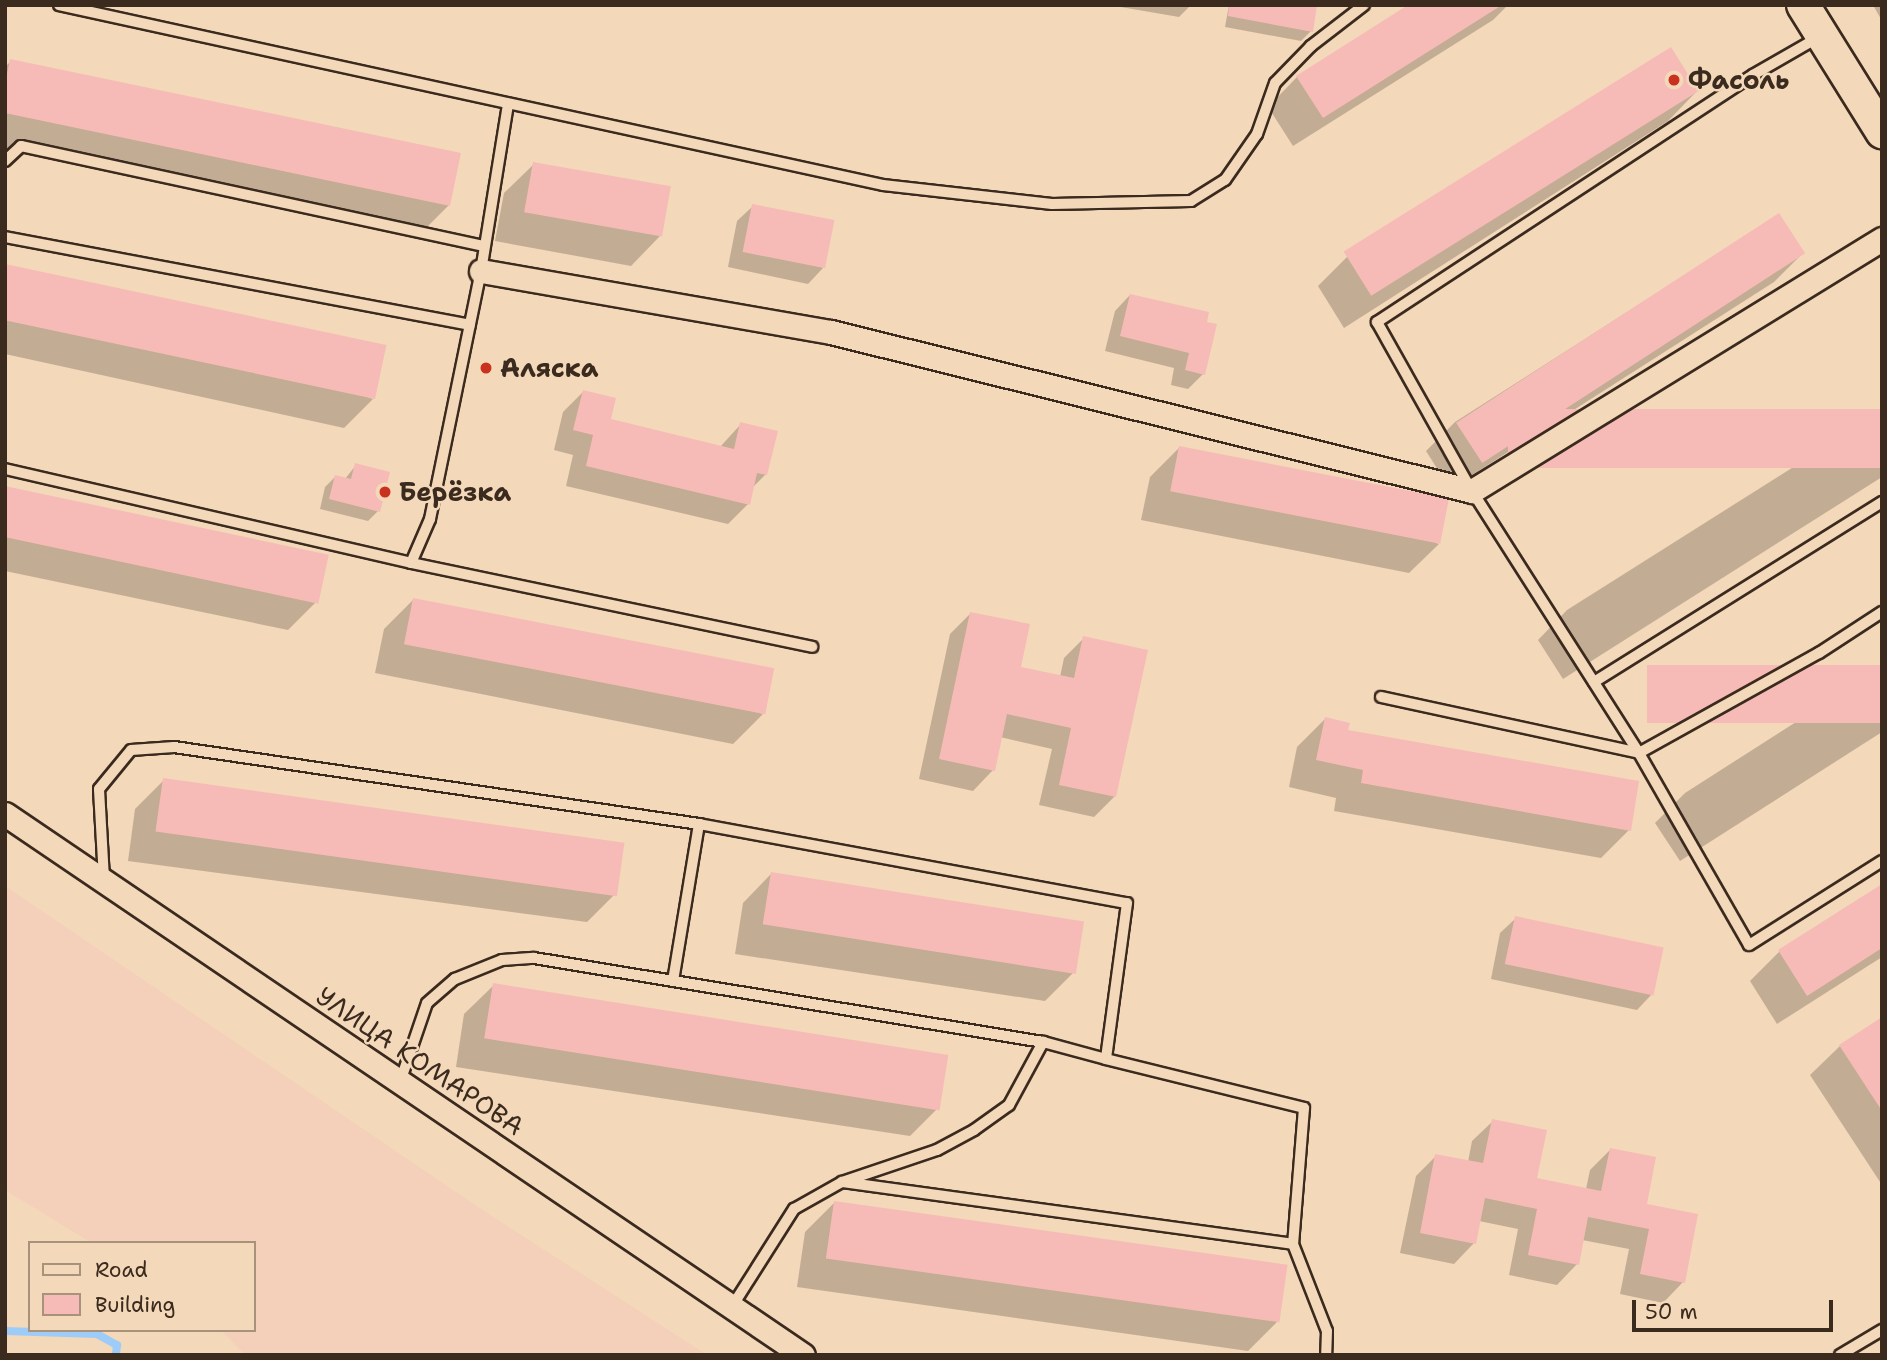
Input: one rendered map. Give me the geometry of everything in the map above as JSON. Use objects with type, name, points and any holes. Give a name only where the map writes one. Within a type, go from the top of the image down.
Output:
[{"type":"main road","points":[[1803,5],[1882,132]]},
{"type":"street","points":[[481,271],[831,332],[1472,491],[1882,240]]},
{"type":"street","name":"УЛИЦА КОМАРОВА","points":[[5,814],[400,1083],[733,1304],[803,1355]]},
{"type":"lane","points":[[60,5],[883,185],[1052,204],[1191,201],[1225,180],[1257,134],[1275,83],[1311,46],[1364,5]]},
{"type":"lane","points":[[1822,35],[1753,75],[1377,322],[1472,491],[1639,753],[1749,945],[1882,861]]},
{"type":"lane","points":[[411,563],[430,519],[481,271],[508,104]]},
{"type":"lane","points":[[5,161],[21,146],[484,246]]},
{"type":"lane","points":[[5,237],[470,325]]},
{"type":"lane","points":[[5,469],[411,563],[812,647]]},
{"type":"lane","points":[[1594,682],[1882,502]]},
{"type":"lane","points":[[1381,697],[1639,753],[1819,653],[1882,612]]},
{"type":"lane","points":[[104,879],[99,789],[131,750],[174,747],[699,824],[1127,902],[1106,1059]]},
{"type":"lane","points":[[673,981],[699,824]]},
{"type":"lane","points":[[400,1083],[427,1003],[454,979],[502,960],[534,958],[1043,1042],[1304,1108],[1293,1244],[1327,1331],[1326,1355]]},
{"type":"lane","points":[[733,1304],[794,1209],[842,1182],[937,1150],[974,1130],[1009,1105],[1043,1042]]},
{"type":"lane","points":[[842,1182],[1293,1244]]},
{"type":"lane","points":[[1840,1355],[1882,1330]]},
{"type":"shaded area","points":[[5,886],[478,1207],[707,1355],[245,1355],[223,1332],[256,1332],[256,1241],[89,1241],[5,1190]]},
{"type":"building","points":[[1229,5],[1317,5],[1313,32],[1228,16]]},
{"type":"building","points":[[1408,5],[1502,5],[1323,118],[1296,76]]},
{"type":"building","points":[[1671,47],[1699,91],[1371,296],[1344,252]]},
{"type":"building","points":[[10,59],[461,153],[450,206],[5,113],[5,84]]},
{"type":"building","points":[[533,162],[671,186],[662,237],[524,212]]},
{"type":"building","points":[[752,204],[834,220],[825,268],[743,252]]},
{"type":"building","points":[[1779,213],[1805,253],[1482,463],[1456,423]]},
{"type":"building","points":[[5,264],[386,345],[375,399],[5,320]]},
{"type":"building","points":[[1130,294],[1209,312],[1207,322],[1217,324],[1205,375],[1185,370],[1189,353],[1120,336]]},
{"type":"building","points":[[583,390],[616,398],[611,419],[734,449],[740,422],[778,431],[767,475],[757,473],[750,505],[586,466],[593,435],[573,430]]},
{"type":"building","points":[[1508,409],[1882,409],[1882,468],[1508,468]]},
{"type":"building","points":[[1179,446],[1449,498],[1440,544],[1170,491]]},
{"type":"building","points":[[355,463],[390,472],[380,512],[329,499],[335,475],[351,479]]},
{"type":"building","points":[[5,486],[329,555],[318,604],[5,537]]},
{"type":"building","points":[[413,598],[774,668],[765,714],[404,644]]},
{"type":"building","points":[[970,612],[1030,624],[1021,667],[1074,678],[1083,636],[1148,650],[1116,797],[1059,785],[1071,728],[1007,714],[995,771],[939,759]]},
{"type":"building","points":[[1647,665],[1882,665],[1882,723],[1647,723]]},
{"type":"building","points":[[1325,717],[1350,723],[1348,730],[1639,781],[1631,831],[1361,783],[1363,770],[1316,760]]},
{"type":"building","points":[[163,778],[624,843],[617,896],[155,831]]},
{"type":"building","points":[[771,872],[1084,922],[1076,974],[763,924]]},
{"type":"building","points":[[1882,884],[1882,948],[1807,996],[1778,950]]},
{"type":"building","points":[[1515,916],[1664,948],[1653,996],[1505,964]]},
{"type":"building","points":[[493,983],[948,1055],[940,1110],[484,1038]]},
{"type":"building","points":[[1882,1017],[1882,1111],[1839,1045]]},
{"type":"building","points":[[1492,1119],[1547,1130],[1537,1178],[1601,1191],[1610,1148],[1656,1157],[1647,1204],[1698,1214],[1685,1283],[1640,1274],[1649,1229],[1588,1217],[1579,1265],[1528,1255],[1537,1209],[1485,1198],[1476,1244],[1420,1233],[1435,1154],[1483,1163]]},
{"type":"building","points":[[834,1201],[1288,1265],[1279,1322],[826,1258]]},
{"type":"waterway","points":[[5,1331],[28,1332]]},
{"type":"waterway","points":[[36,1332],[97,1334],[117,1345],[116,1355]]},
{"type":"place","name":"Фасоль","points":[[1674,80]]},
{"type":"place","name":"Аляска","points":[[486,368]]},
{"type":"place","name":"Берёзка","points":[[385,492]]}]
